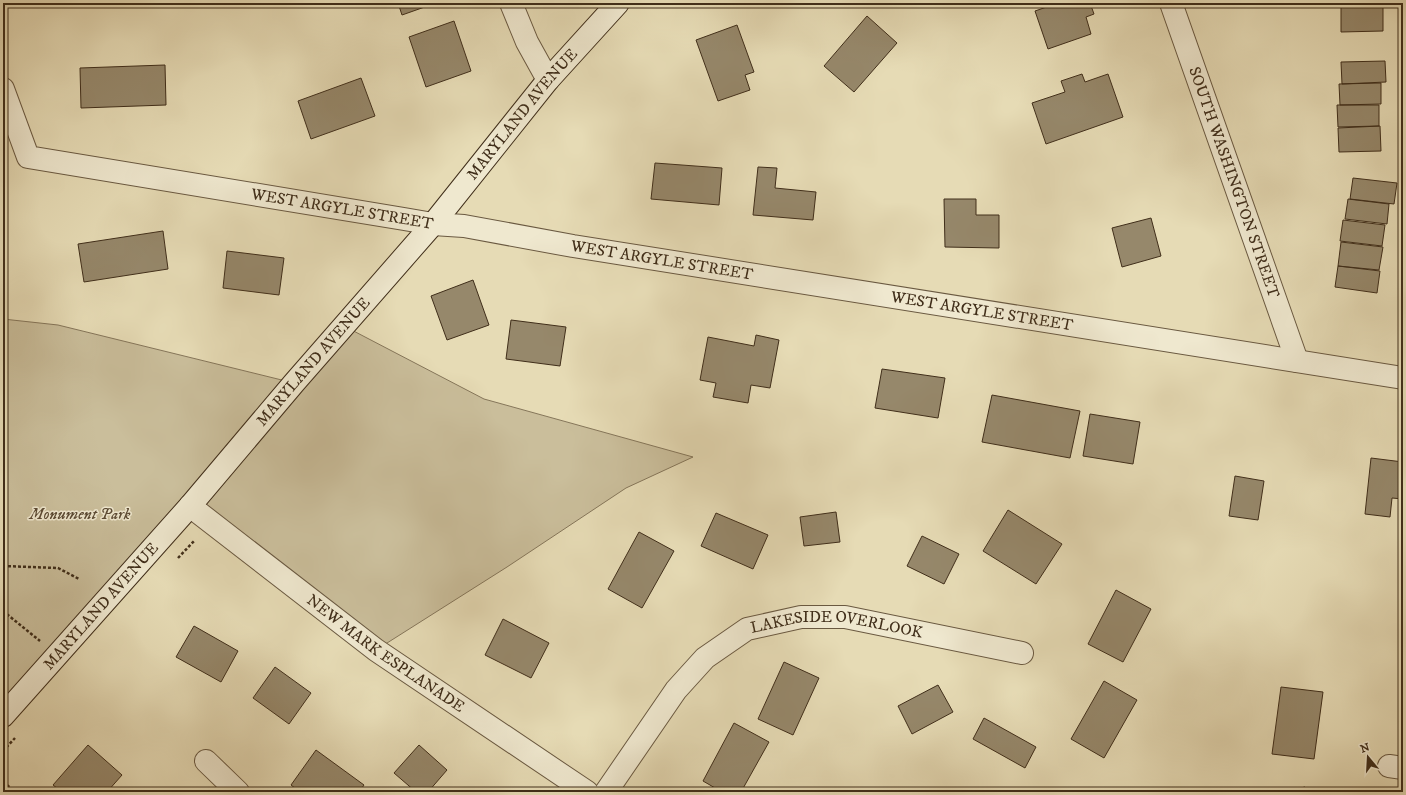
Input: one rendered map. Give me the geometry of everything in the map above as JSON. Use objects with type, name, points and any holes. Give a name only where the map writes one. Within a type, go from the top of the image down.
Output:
[{"type":"street","points":[[511,3],[527,42],[548,80]]},
{"type":"street","name":"MARYLAND AVENUE","points":[[3,716],[190,506],[294,383],[433,224],[548,80],[618,3]]},
{"type":"street","name":"SOUTH WASHINGTON STREET","points":[[1171,3],[1297,361]]},
{"type":"street","name":"WEST ARGYLE STREET","points":[[3,89],[28,157],[433,224],[464,226],[573,246],[1403,378]]},
{"type":"street","name":"NEW MARK ESPLANADE","points":[[190,506],[376,650],[587,792]]},
{"type":"street","name":"LAKESIDE OVERLOOK","points":[[606,792],[676,690],[706,658],[747,630],[801,617],[845,617],[1022,653]]},
{"type":"street","points":[[206,761],[238,792]]},
{"type":"path","points":[[3,566],[58,568],[79,580]]},
{"type":"path","points":[[3,611],[26,631],[58,655]]},
{"type":"path","points":[[3,782],[16,792]]},
{"type":"green space","name":"Monument Park","points":[[3,319],[58,325],[294,383],[344,326],[484,399],[693,457],[626,488],[507,567],[376,650],[190,507],[3,716]]},
{"type":"building","points":[[398,3],[436,3],[402,15]]},
{"type":"building","points":[[1058,3],[1090,3],[1094,14],[1086,17],[1091,34],[1048,49],[1035,11]]},
{"type":"building","points":[[1337,3],[1379,3],[1379,6],[1337,7]]},
{"type":"building","points":[[1383,6],[1383,31],[1341,32],[1341,7]]},
{"type":"building","points":[[867,16],[897,43],[854,92],[824,66]]},
{"type":"building","points":[[454,21],[471,71],[426,87],[409,37]]},
{"type":"building","points":[[737,25],[754,72],[745,75],[750,90],[718,101],[696,40]]},
{"type":"building","points":[[1385,61],[1386,82],[1342,84],[1341,62]]},
{"type":"building","points":[[165,65],[166,105],[81,108],[80,68]]},
{"type":"building","points":[[1082,74],[1085,82],[1108,74],[1123,117],[1046,144],[1032,103],[1065,92],[1061,81]]},
{"type":"building","points":[[361,78],[375,116],[311,139],[298,101]]},
{"type":"building","points":[[1381,83],[1381,104],[1340,105],[1339,84]]},
{"type":"building","points":[[1337,105],[1379,105],[1379,126],[1338,127]]},
{"type":"building","points":[[1380,126],[1381,151],[1339,152],[1338,128]]},
{"type":"building","points":[[655,163],[722,168],[719,205],[651,199]]},
{"type":"building","points":[[758,167],[777,168],[775,188],[816,192],[813,220],[753,215]]},
{"type":"building","points":[[1353,178],[1397,183],[1394,204],[1350,199]]},
{"type":"building","points":[[944,199],[976,199],[976,215],[999,215],[999,248],[945,247]]},
{"type":"building","points":[[1348,199],[1389,204],[1387,224],[1345,219]]},
{"type":"building","points":[[1151,218],[1161,256],[1122,267],[1112,228]]},
{"type":"building","points":[[1343,220],[1385,225],[1382,246],[1340,241]]},
{"type":"building","points":[[163,231],[168,269],[84,282],[78,244]]},
{"type":"building","points":[[1341,242],[1383,247],[1379,270],[1338,266]]},
{"type":"building","points":[[227,251],[284,258],[279,295],[223,288]]},
{"type":"building","points":[[1338,266],[1380,271],[1377,293],[1335,287]]},
{"type":"building","points":[[473,280],[489,325],[447,340],[431,296]]},
{"type":"building","points":[[511,320],[566,327],[560,366],[506,359]]},
{"type":"building","points":[[756,335],[779,340],[770,388],[751,385],[748,403],[713,397],[716,383],[700,380],[708,337],[754,346]]},
{"type":"building","points":[[882,369],[945,378],[938,418],[875,408]]},
{"type":"building","points":[[992,395],[1080,411],[1070,458],[982,442]]},
{"type":"building","points":[[1090,414],[1140,422],[1133,464],[1083,456]]},
{"type":"building","points":[[1371,458],[1403,462],[1403,499],[1392,498],[1390,517],[1365,514]]},
{"type":"building","points":[[1235,476],[1264,481],[1258,520],[1229,516]]},
{"type":"building","points":[[1008,510],[1062,544],[1036,584],[983,551]]},
{"type":"building","points":[[836,512],[840,542],[804,546],[800,517]]},
{"type":"building","points":[[716,513],[768,535],[753,569],[701,546]]},
{"type":"building","points":[[639,532],[674,551],[642,608],[608,589]]},
{"type":"building","points":[[922,536],[959,554],[944,584],[907,566]]},
{"type":"building","points":[[1116,590],[1151,609],[1123,662],[1088,644]]},
{"type":"building","points":[[503,619],[549,643],[531,678],[485,655]]},
{"type":"building","points":[[194,626],[238,651],[221,682],[176,657]]},
{"type":"building","points":[[784,662],[819,678],[793,735],[758,719]]},
{"type":"building","points":[[275,667],[311,693],[289,724],[253,698]]},
{"type":"building","points":[[1104,681],[1137,700],[1104,758],[1071,739]]},
{"type":"building","points":[[938,685],[953,712],[912,734],[898,706]]},
{"type":"building","points":[[1281,687],[1323,692],[1314,759],[1272,754]]},
{"type":"building","points":[[984,718],[1036,747],[1025,768],[973,739]]},
{"type":"building","points":[[734,723],[769,742],[741,792],[722,792],[703,781]]},
{"type":"building","points":[[88,745],[122,775],[107,792],[62,792],[53,785]]},
{"type":"building","points":[[419,745],[447,770],[428,792],[416,792],[394,773]]},
{"type":"building","points":[[316,750],[364,785],[359,792],[300,792],[291,785]]},
{"type":"building","points":[[1305,787],[1306,792],[1283,792]]}]
